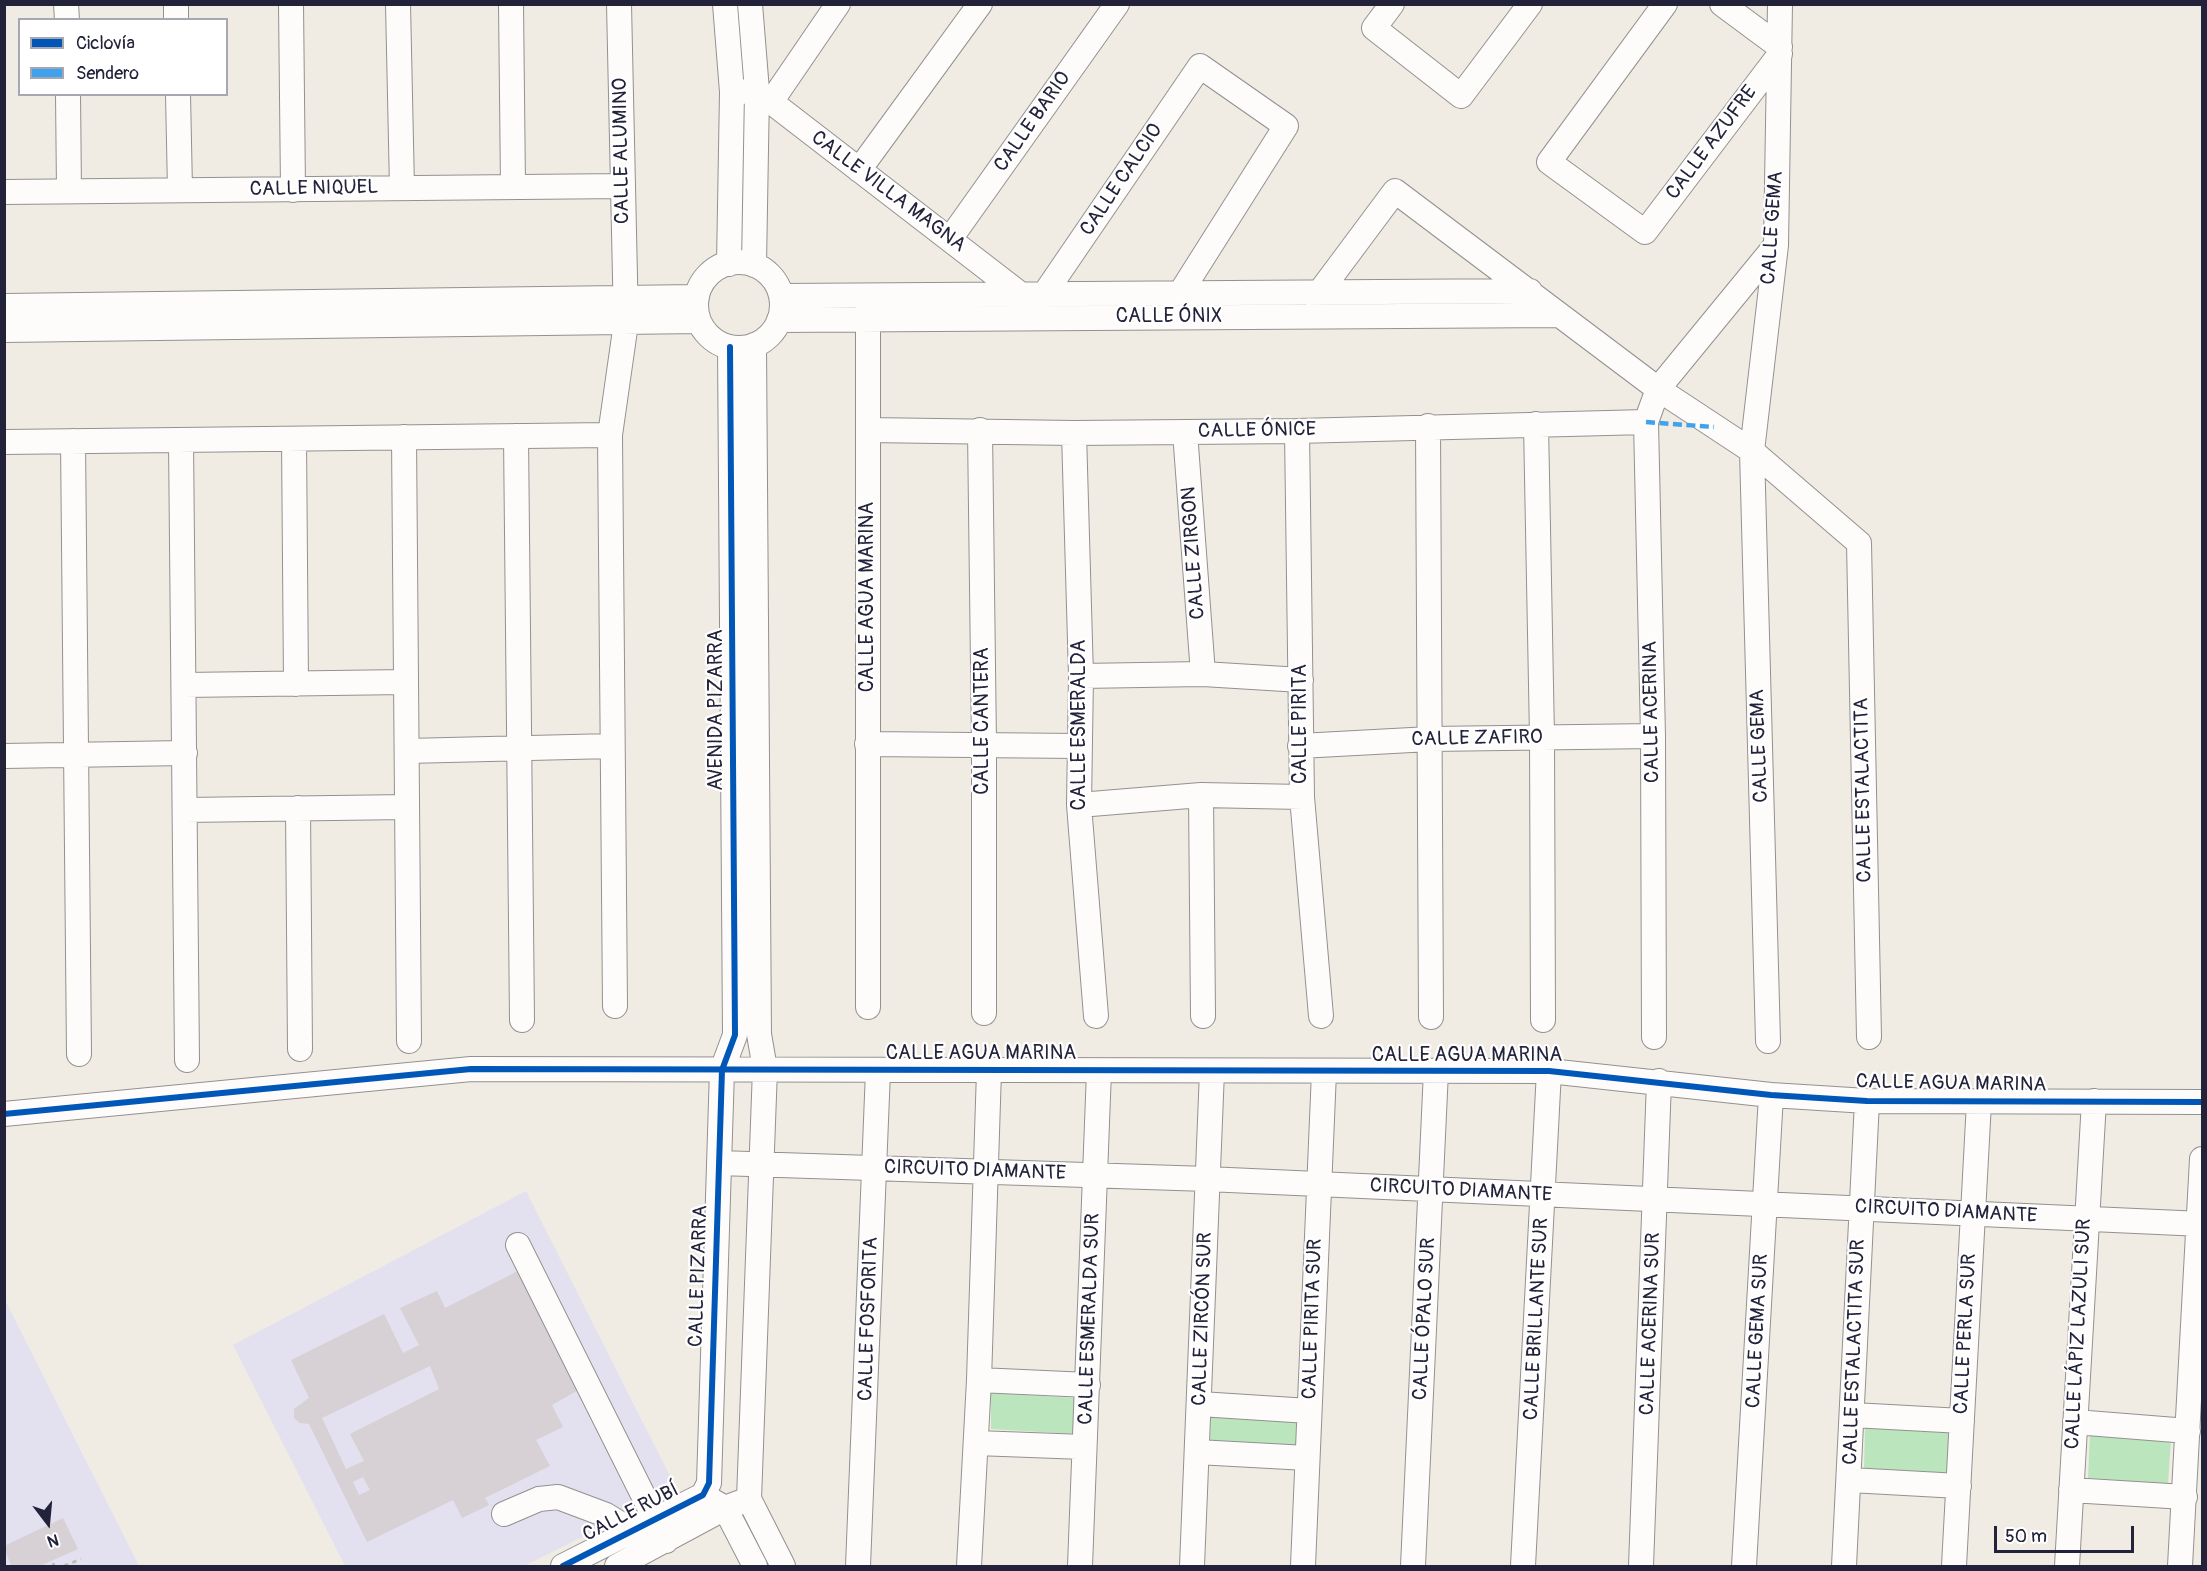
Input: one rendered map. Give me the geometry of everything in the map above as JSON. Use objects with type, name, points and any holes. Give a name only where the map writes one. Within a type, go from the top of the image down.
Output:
[{"type":"street","points":[[291,4],[293,190]]},
{"type":"street","points":[[398,4],[402,188]]},
{"type":"street","points":[[511,4],[513,187]]},
{"type":"street","name":"CALLE ALUMINO","points":[[615,1006],[610,435],[626,322],[619,4]]},
{"type":"street","points":[[725,4],[732,92],[729,264]]},
{"type":"street","points":[[750,4],[764,97],[754,265]]},
{"type":"street","points":[[764,97],[838,4]]},
{"type":"street","points":[[859,170],[980,4]]},
{"type":"street","name":"CALLE BARIO","points":[[950,239],[1117,4]]},
{"type":"street","points":[[1392,4],[1374,28],[1461,96],[1530,4]]},
{"type":"street","name":"CALLE AZUFRE","points":[[1665,4],[1549,162],[1645,232],[1780,51]]},
{"type":"street","points":[[1722,4],[1780,51]]},
{"type":"street","name":"CALLE GEMA","points":[[1768,1041],[1752,451],[1765,323],[1776,245],[1780,4]]},
{"type":"street","name":"CALLE CALCIO","points":[[1045,293],[1200,66],[1286,126],[1181,292]]},
{"type":"street","points":[[732,92],[764,97]]},
{"type":"street","points":[[68,96],[69,191]]},
{"type":"street","points":[[178,96],[180,190]]},
{"type":"street","name":"CALLE VILLA MAGNA","points":[[764,97],[1019,293]]},
{"type":"street","name":"CALLE NIQUEL","points":[[4,192],[623,186]]},
{"type":"street","points":[[1318,304],[1395,191],[1658,389],[1752,451]]},
{"type":"street","name":"CALLE ACERINA","points":[[1654,1037],[1653,736],[1646,422],[1658,389],[1776,245]]},
{"type":"street","points":[[729,264],[754,265],[769,274],[781,296],[779,320],[770,335],[754,345],[730,347],[709,336],[699,321],[697,297],[709,275],[729,264]]},
{"type":"street","name":"CALLE ÓNIX","points":[[779,320],[1038,318],[1530,291]]},
{"type":"street","name":"CALLE ÓNIX","points":[[781,296],[1181,292],[1318,304],[1559,315]]},
{"type":"street","points":[[1019,293],[1038,318]]},
{"type":"street","points":[[1038,318],[1045,293]]},
{"type":"street","name":"CALLE AGUA MARINA","points":[[868,295],[868,1007]]},
{"type":"street","points":[[1733,296],[1765,323]]},
{"type":"street","points":[[4,330],[112,329],[626,298],[697,297]]},
{"type":"street","points":[[4,306],[112,305],[626,322],[699,321]]},
{"type":"street","points":[[112,305],[112,329]]},
{"type":"street","name":"AVENIDA PIZARRA","points":[[754,345],[759,1034],[765,1070]]},
{"type":"street","name":"AVENIDA PIZARRA","points":[[722,1070],[735,1035],[730,347]]},
{"type":"street","name":"CALLE ÓNICE","points":[[869,430],[1074,433],[1297,431],[1646,422]]},
{"type":"street","points":[[1536,424],[1542,737],[1543,1020]]},
{"type":"street","points":[[1428,426],[1431,1017]]},
{"type":"street","name":"CALLE CANTERA","points":[[980,430],[984,746],[984,1013]]},
{"type":"street","name":"CALLE PIRITA","points":[[1297,431],[1302,797],[1321,1016]]},
{"type":"street","name":"CALLE ZIRGON","points":[[1185,432],[1203,674]]},
{"type":"street","name":"CALLE ESMERALDA","points":[[1074,433],[1081,676],[1078,746],[1079,805],[1096,1016]]},
{"type":"street","points":[[4,442],[610,435]]},
{"type":"street","points":[[516,436],[522,1020]]},
{"type":"street","points":[[404,437],[410,1041]]},
{"type":"street","points":[[294,439],[296,684]]},
{"type":"street","points":[[181,440],[188,1060]]},
{"type":"street","points":[[73,441],[79,1054]]},
{"type":"street","name":"CALLE ESTALACTITA","points":[[1752,451],[1859,543],[1869,1037]]},
{"type":"street","points":[[732,575],[757,575]]},
{"type":"street","points":[[1081,676],[1203,674],[1301,680]]},
{"type":"street","points":[[184,685],[406,682]]},
{"type":"street","name":"CALLE ZAFIRO","points":[[1300,746],[1430,739],[1653,736]]},
{"type":"street","points":[[867,744],[1078,746]]},
{"type":"street","points":[[407,751],[612,746]]},
{"type":"street","points":[[4,756],[184,753]]},
{"type":"street","points":[[734,789],[759,790]]},
{"type":"street","points":[[1079,805],[1201,795],[1302,797]]},
{"type":"street","points":[[1201,795],[1203,1016]]},
{"type":"street","points":[[185,810],[407,807]]},
{"type":"street","points":[[298,808],[300,1049]]},
{"type":"street","points":[[735,1035],[759,1034]]},
{"type":"street","name":"CALLE AGUA MARINA","points":[[4,1114],[471,1069],[1549,1071],[1659,1081],[1772,1095],[1867,1101],[2202,1102]]},
{"type":"street","name":"CALLE PIZARRA","points":[[706,1489],[722,1070]]},
{"type":"street","points":[[765,1070],[748,1499],[783,1566]]},
{"type":"street","name":"CALLE FOSFORITA","points":[[858,1566],[878,1071]]},
{"type":"street","name":"CALLE AGUA MARINA","points":[[969,1566],[979,1380],[988,1071]]},
{"type":"street","name":"CALLE ESMERALDA SUR","points":[[1080,1566],[1099,1071]]},
{"type":"street","name":"CALLE ZIRCÓN SUR","points":[[1192,1566],[1212,1071]]},
{"type":"street","name":"CALLE ÓPALO SUR","points":[[1413,1566],[1436,1071]]},
{"type":"street","name":"CALLE BRILLANTE SUR","points":[[1523,1566],[1549,1071]]},
{"type":"street","name":"CALLE PIRITA SUR","points":[[1303,1566],[1324,1072]]},
{"type":"street","name":"CALLE ACERINA SUR","points":[[1641,1566],[1659,1081]]},
{"type":"street","name":"CALLE GEMA SUR","points":[[1744,1566],[1772,1095]]},
{"type":"street","name":"CALLE ESTALACTITA SUR","points":[[1844,1566],[1867,1101]]},
{"type":"street","name":"CALLE PERLA SUR","points":[[1954,1566],[1979,1101]]},
{"type":"street","name":"CALLE LÁPIZ LAZULI SUR","points":[[2067,1566],[2085,1218],[2094,1101]]},
{"type":"street","points":[[2180,1566],[2201,1223],[2202,1159]]},
{"type":"street","name":"CIRCUITO DIAMANTE","points":[[719,1163],[1207,1179],[2201,1223]]},
{"type":"street","points":[[518,1245],[666,1541]]},
{"type":"street","points":[[979,1380],[1088,1385]]},
{"type":"street","points":[[1200,1404],[1309,1411]]},
{"type":"street","points":[[1853,1415],[1962,1421]]},
{"type":"street","points":[[2075,1422],[2188,1431]]},
{"type":"street","points":[[976,1443],[1084,1447]]},
{"type":"street","points":[[1197,1452],[1307,1458]]},
{"type":"street","points":[[1850,1480],[1959,1486]]},
{"type":"street","points":[[706,1489],[748,1499]]},
{"type":"street","points":[[706,1489],[725,1508],[755,1566]]},
{"type":"street","name":"CALLE RUBÍ","points":[[563,1566],[655,1520],[706,1489]]},
{"type":"street","points":[[2071,1490],[2185,1497]]},
{"type":"street","points":[[504,1514],[539,1499],[558,1497],[606,1515],[632,1531]]},
{"type":"street","name":"CALLE RUBÍ","points":[[617,1566],[725,1508],[748,1499]]},
{"type":"path","points":[[64,1566],[81,1559]]},
{"type":"shaded area","points":[[526,1191],[677,1490],[524,1566],[345,1566],[233,1345]]},
{"type":"shaded area","points":[[5,1300],[139,1566],[5,1566]]},
{"type":"green space","points":[[991,1393],[1076,1398],[1074,1434],[991,1429]]},
{"type":"green space","points":[[1211,1414],[1298,1421],[1296,1447],[1210,1440]]},
{"type":"green space","points":[[1865,1428],[1950,1433],[1947,1473],[1864,1468]]},
{"type":"green space","points":[[2090,1433],[2171,1439],[2168,1484],[2088,1478]]},
{"type":"building","points":[[522,1269],[582,1388],[552,1405],[563,1427],[536,1440],[550,1466],[485,1498],[489,1505],[462,1518],[453,1500],[367,1542],[309,1424],[300,1423],[294,1418],[294,1409],[309,1398],[291,1360],[384,1314],[403,1353],[419,1345],[400,1308],[437,1291],[445,1308]],"holes":[[[430,1366],[439,1389],[350,1434],[364,1461],[346,1469],[322,1418]],[[363,1477],[370,1490],[359,1495],[353,1482]]]},
{"type":"building","points":[[63,1518],[78,1549],[40,1566],[11,1566],[4,1546]]},
{"type":"marked path","points":[[1646,422],[1714,427]]},
{"type":"cycle path","points":[[563,1566],[703,1495],[709,1483],[722,1070],[735,1035],[730,347]]},
{"type":"cycle path","points":[[4,1114],[471,1069],[1549,1071],[1771,1095],[1867,1101],[2202,1102]]}]
